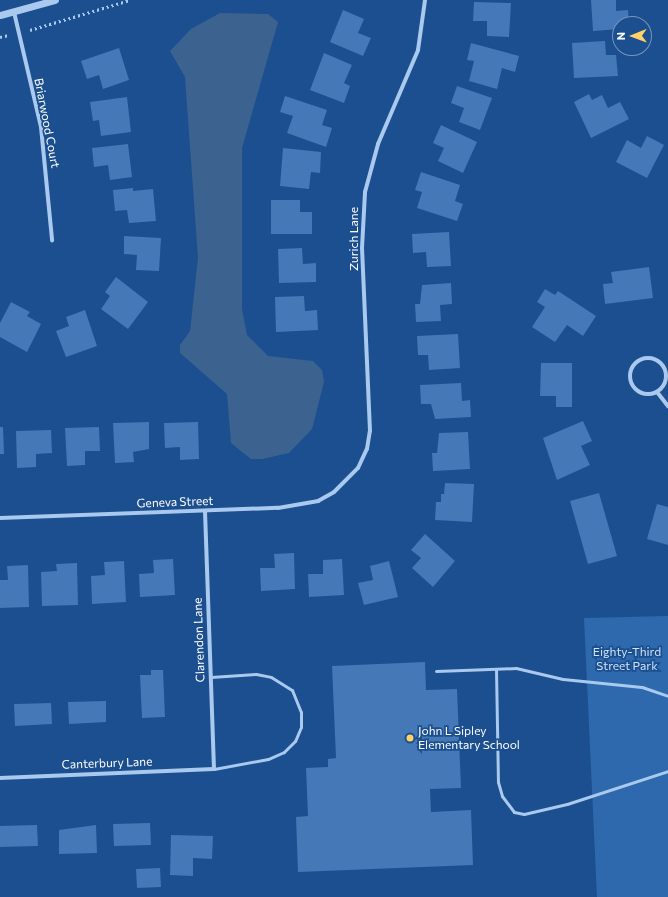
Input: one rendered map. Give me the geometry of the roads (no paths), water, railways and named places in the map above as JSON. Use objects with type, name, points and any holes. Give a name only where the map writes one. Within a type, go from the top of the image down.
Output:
[{"type":"street","points":[[0,15],[55,0]]},
{"type":"street","name":"Zurich Lane","points":[[346,483],[358,468],[367,449],[370,431],[362,248],[365,192],[378,144],[418,50],[426,0]]},
{"type":"street","name":"Briarwood Court","points":[[14,12],[41,127],[52,240]]},
{"type":"street","points":[[652,358],[662,364],[665,382],[657,392],[640,392],[632,384],[631,368],[640,359],[652,358]]},
{"type":"street","points":[[657,392],[668,406]]},
{"type":"street","name":"Geneva Street","points":[[0,518],[278,508],[318,501],[346,483]]},
{"type":"street","name":"Clarendon Lane","points":[[206,511],[214,769]]},
{"type":"street","name":"Canterbury Lane","points":[[0,778],[214,769]]},
{"type":"lane","points":[[436,671],[516,668],[547,676],[626,685],[668,696]]},
{"type":"lane","points":[[496,669],[498,782],[502,796],[514,812],[524,814],[567,804],[668,771]]},
{"type":"lane","points":[[210,677],[256,674],[271,677],[292,690],[301,712],[300,727],[295,741],[284,752],[268,759],[214,769]]},
{"type":"place","name":"John L Sipley Elementary School","points":[[410,738]]},
{"type":"park label","name":"Eighty-Third Street Park","points":[[627,659]]}]
